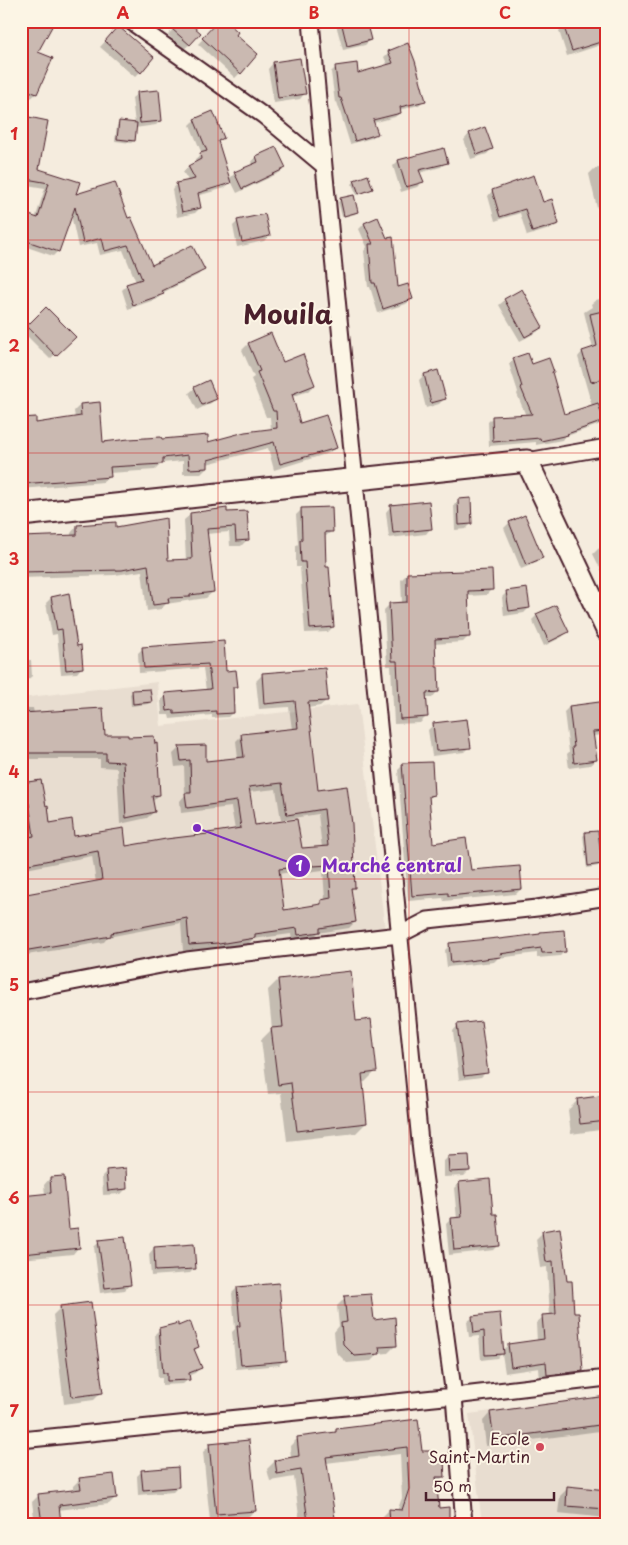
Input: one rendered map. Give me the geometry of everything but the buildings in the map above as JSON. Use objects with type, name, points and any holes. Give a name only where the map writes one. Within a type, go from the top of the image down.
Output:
[{"type":"street","points":[[130,21],[264,116],[324,166]]},
{"type":"street","points":[[311,21],[354,479],[421,1152],[454,1396],[464,1524]]},
{"type":"street","points":[[21,515],[527,460],[607,447]]},
{"type":"street","points":[[527,460],[607,630]]},
{"type":"street","points":[[21,992],[187,960],[399,935],[428,920],[607,898]]},
{"type":"street","points":[[21,1440],[454,1396],[607,1378]]},
{"type":"shaded area","points":[[157,682],[161,726],[358,704],[385,930],[21,986],[21,698]]},
{"type":"shaded area","name":"Ecole Saint-Martin","points":[[607,1396],[607,1524],[482,1524],[469,1414]]},
{"type":"place","name":"Marché central","points":[[197,828]]},
{"type":"place","name":"Ecole Saint-Martin","points":[[540,1447]]},
{"type":"district","name":"Mouila","points":[[288,313]]}]
